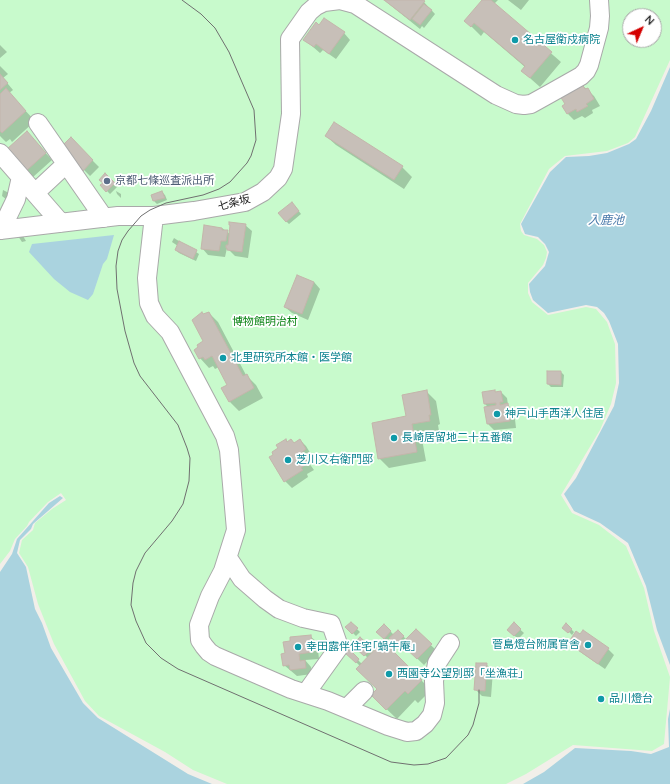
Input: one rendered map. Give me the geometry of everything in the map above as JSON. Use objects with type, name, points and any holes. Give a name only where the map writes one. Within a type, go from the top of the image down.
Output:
[{"type":"lane","name":"七条坂","points":[[0,230],[118,216],[148,216],[194,211],[246,202],[263,192],[278,178],[283,169],[291,114],[290,40],[309,12],[324,2],[340,0],[355,4],[496,95],[516,104],[524,105],[531,104],[581,76],[586,71],[589,66],[597,35],[600,16],[599,0]]},
{"type":"lane","points":[[38,123],[104,218]]},
{"type":"lane","points":[[0,153],[61,223]]},
{"type":"lane","points":[[35,193],[66,164]]},
{"type":"lane","points":[[0,230],[14,205],[21,177]]},
{"type":"lane","points":[[148,216],[147,293],[149,303],[155,316],[170,332],[227,440],[236,530],[228,558],[210,596],[199,625],[200,640],[204,646],[215,656],[291,689],[347,708],[388,726],[407,732],[416,731],[425,724],[432,715],[435,703],[434,681],[437,662],[450,643]]},
{"type":"lane","points":[[228,558],[242,579],[279,609],[303,618],[331,624],[339,647],[306,693]]},
{"type":"lane","points":[[347,708],[364,691]]},
{"type":"green space","name":"博物館明治村","points":[[0,0],[670,0],[670,60],[635,137],[628,143],[607,151],[565,156],[549,169],[520,224],[521,231],[524,235],[537,239],[544,245],[547,252],[543,265],[528,283],[528,293],[532,302],[548,315],[586,307],[596,309],[607,322],[615,344],[616,383],[611,404],[600,430],[561,495],[572,513],[599,525],[626,546],[644,588],[654,631],[670,677],[664,744],[652,751],[573,745],[526,774],[506,784],[227,784],[193,770],[165,752],[99,716],[85,701],[54,644],[38,604],[28,567],[19,553],[22,540],[33,530],[35,523],[66,500],[61,493],[48,502],[29,522],[15,539],[10,551],[0,564]]},
{"type":"water","name":"入鹿池","points":[[670,67],[670,665],[657,630],[646,586],[628,543],[600,523],[574,511],[564,494],[576,478],[614,406],[619,383],[618,344],[609,321],[604,313],[597,307],[586,305],[548,313],[533,300],[529,284],[545,266],[549,252],[545,244],[538,237],[525,234],[521,224],[550,172],[566,157],[589,156],[607,153],[629,144],[636,139],[651,111]]},
{"type":"water","points":[[114,235],[107,259],[103,264],[93,294],[88,300],[70,292],[54,279],[29,252],[32,244]]},
{"type":"water","points":[[60,496],[63,498],[33,524],[31,529],[20,540],[17,553],[26,567],[35,609],[51,648],[83,703],[98,718],[188,774],[212,784],[0,784],[0,572],[12,554],[17,539],[49,503]]},
{"type":"water","points":[[670,709],[670,784],[523,784],[544,772],[575,748],[631,751],[651,754],[669,747],[668,719]]},
{"type":"building","points":[[384,0],[423,0],[425,1],[410,20]]},
{"type":"building","name":"名古屋衛戍病院","points":[[482,0],[491,0],[552,52],[530,78],[521,71],[525,66],[474,23],[471,27],[464,21]]},
{"type":"building","points":[[424,4],[432,10],[420,25],[412,19]]},
{"type":"building","points":[[324,18],[345,32],[329,54],[316,44],[314,47],[303,40],[316,22],[319,25]]},
{"type":"building","points":[[0,74],[8,83],[0,90]]},
{"type":"building","points":[[582,84],[585,89],[588,88],[594,99],[586,104],[588,106],[577,112],[576,109],[567,114],[562,106],[565,104],[560,96]]},
{"type":"building","points":[[6,88],[26,111],[2,133],[0,131],[0,94]]},
{"type":"building","points":[[334,122],[403,166],[394,180],[325,136]]},
{"type":"building","points":[[27,131],[46,153],[26,171],[7,149]]},
{"type":"building","points":[[71,137],[93,160],[83,171],[60,148]]},
{"type":"building","name":"京都七條巡査派出所","points":[[105,173],[115,183],[106,192],[100,185],[103,183],[99,180]]},
{"type":"building","points":[[162,191],[165,198],[153,201],[151,195]]},
{"type":"building","points":[[292,202],[299,211],[286,222],[278,213]]},
{"type":"building","points":[[229,222],[246,224],[242,252],[227,250],[226,248],[226,245],[228,245]]},
{"type":"building","points":[[204,225],[222,228],[222,230],[228,230],[226,241],[221,241],[219,251],[201,249]]},
{"type":"building","points":[[179,241],[197,250],[193,259],[175,250]]},
{"type":"building","points":[[297,275],[314,282],[302,314],[284,307]]},
{"type":"building","name":"北里研究所本館・医学館","points":[[202,312],[203,314],[209,312],[243,376],[247,374],[254,388],[229,402],[221,388],[227,385],[212,356],[205,360],[203,357],[199,359],[194,350],[198,347],[197,345],[203,341],[192,320]]},
{"type":"building","points":[[547,371],[561,371],[561,385],[547,384]]},
{"type":"building","name":"長崎居留地二十五番館","points":[[427,390],[431,415],[429,415],[430,421],[412,424],[417,452],[378,459],[372,423],[406,416],[402,395]]},
{"type":"building","name":"神戸山手西洋人住居","points":[[495,390],[495,392],[501,391],[503,402],[500,402],[500,405],[508,403],[510,421],[487,424],[484,407],[496,405],[496,403],[484,404],[482,392]]},
{"type":"building","name":"芝川又右衛門邸","points":[[286,439],[287,442],[291,439],[294,443],[300,439],[306,449],[301,453],[308,463],[301,468],[303,470],[284,482],[269,457],[273,455],[272,452],[278,448],[276,445]]},
{"type":"building","points":[[351,622],[358,628],[352,634],[345,627]]},
{"type":"building","points":[[514,622],[521,629],[514,636],[507,630]]},
{"type":"building","points":[[566,623],[572,629],[568,633],[562,628]]},
{"type":"building","points":[[384,624],[391,631],[384,639],[376,632]]},
{"type":"building","points":[[416,629],[432,644],[417,659],[401,644]]},
{"type":"building","points":[[398,630],[404,636],[396,644],[389,638]]},
{"type":"building","name":"菅島燈台附属官舎","points":[[583,630],[609,648],[598,664],[568,643],[576,631],[580,634]]},
{"type":"building","name":"幸田露伴住宅｢蝸牛庵｣","points":[[311,635],[313,652],[299,654],[300,661],[305,660],[306,668],[290,670],[289,665],[283,666],[281,654],[285,653],[283,642],[290,641],[290,637]]},
{"type":"building","points":[[360,637],[372,648],[364,656],[352,645]]},
{"type":"building","name":"西園寺公望別邸「坐漁荘」","points":[[383,641],[422,680],[408,694],[405,691],[386,710],[371,695],[377,689],[356,669]]},
{"type":"building","points":[[349,649],[359,659],[356,663],[345,653]]},
{"type":"building","points":[[476,663],[487,663],[485,691],[474,690]]},
{"type":"tram line","points":[[182,0],[201,14],[215,28],[229,52],[254,110],[256,140],[247,163],[230,182],[219,189],[203,195],[166,203],[150,210],[141,216],[128,231],[122,240],[118,251],[116,266],[117,289],[125,331],[134,363],[140,376],[178,425],[190,458],[189,481],[183,504],[172,521],[145,553],[136,571],[133,583],[131,605],[136,621],[146,643],[161,658],[178,669],[391,762],[414,765],[428,764],[446,758],[468,735],[473,725],[479,703],[479,690]]},
{"type":"place","name":"名古屋衛戍病院","points":[[515,40]]},
{"type":"place","name":"京都七條巡査派出所","points":[[107,181]]},
{"type":"place","name":"北里研究所本館・医学館","points":[[223,358]]},
{"type":"place","name":"神戸山手西洋人住居","points":[[497,414]]},
{"type":"place","name":"長崎居留地二十五番館","points":[[394,438]]},
{"type":"place","name":"芝川又右衛門邸","points":[[288,460]]},
{"type":"place","name":"菅島燈台附属官舎","points":[[588,645]]},
{"type":"place","name":"幸田露伴住宅｢蝸牛庵｣","points":[[298,647]]},
{"type":"place","name":"西園寺公望別邸「坐漁荘」","points":[[389,674]]},
{"type":"place","name":"品川燈台","points":[[601,699]]}]
